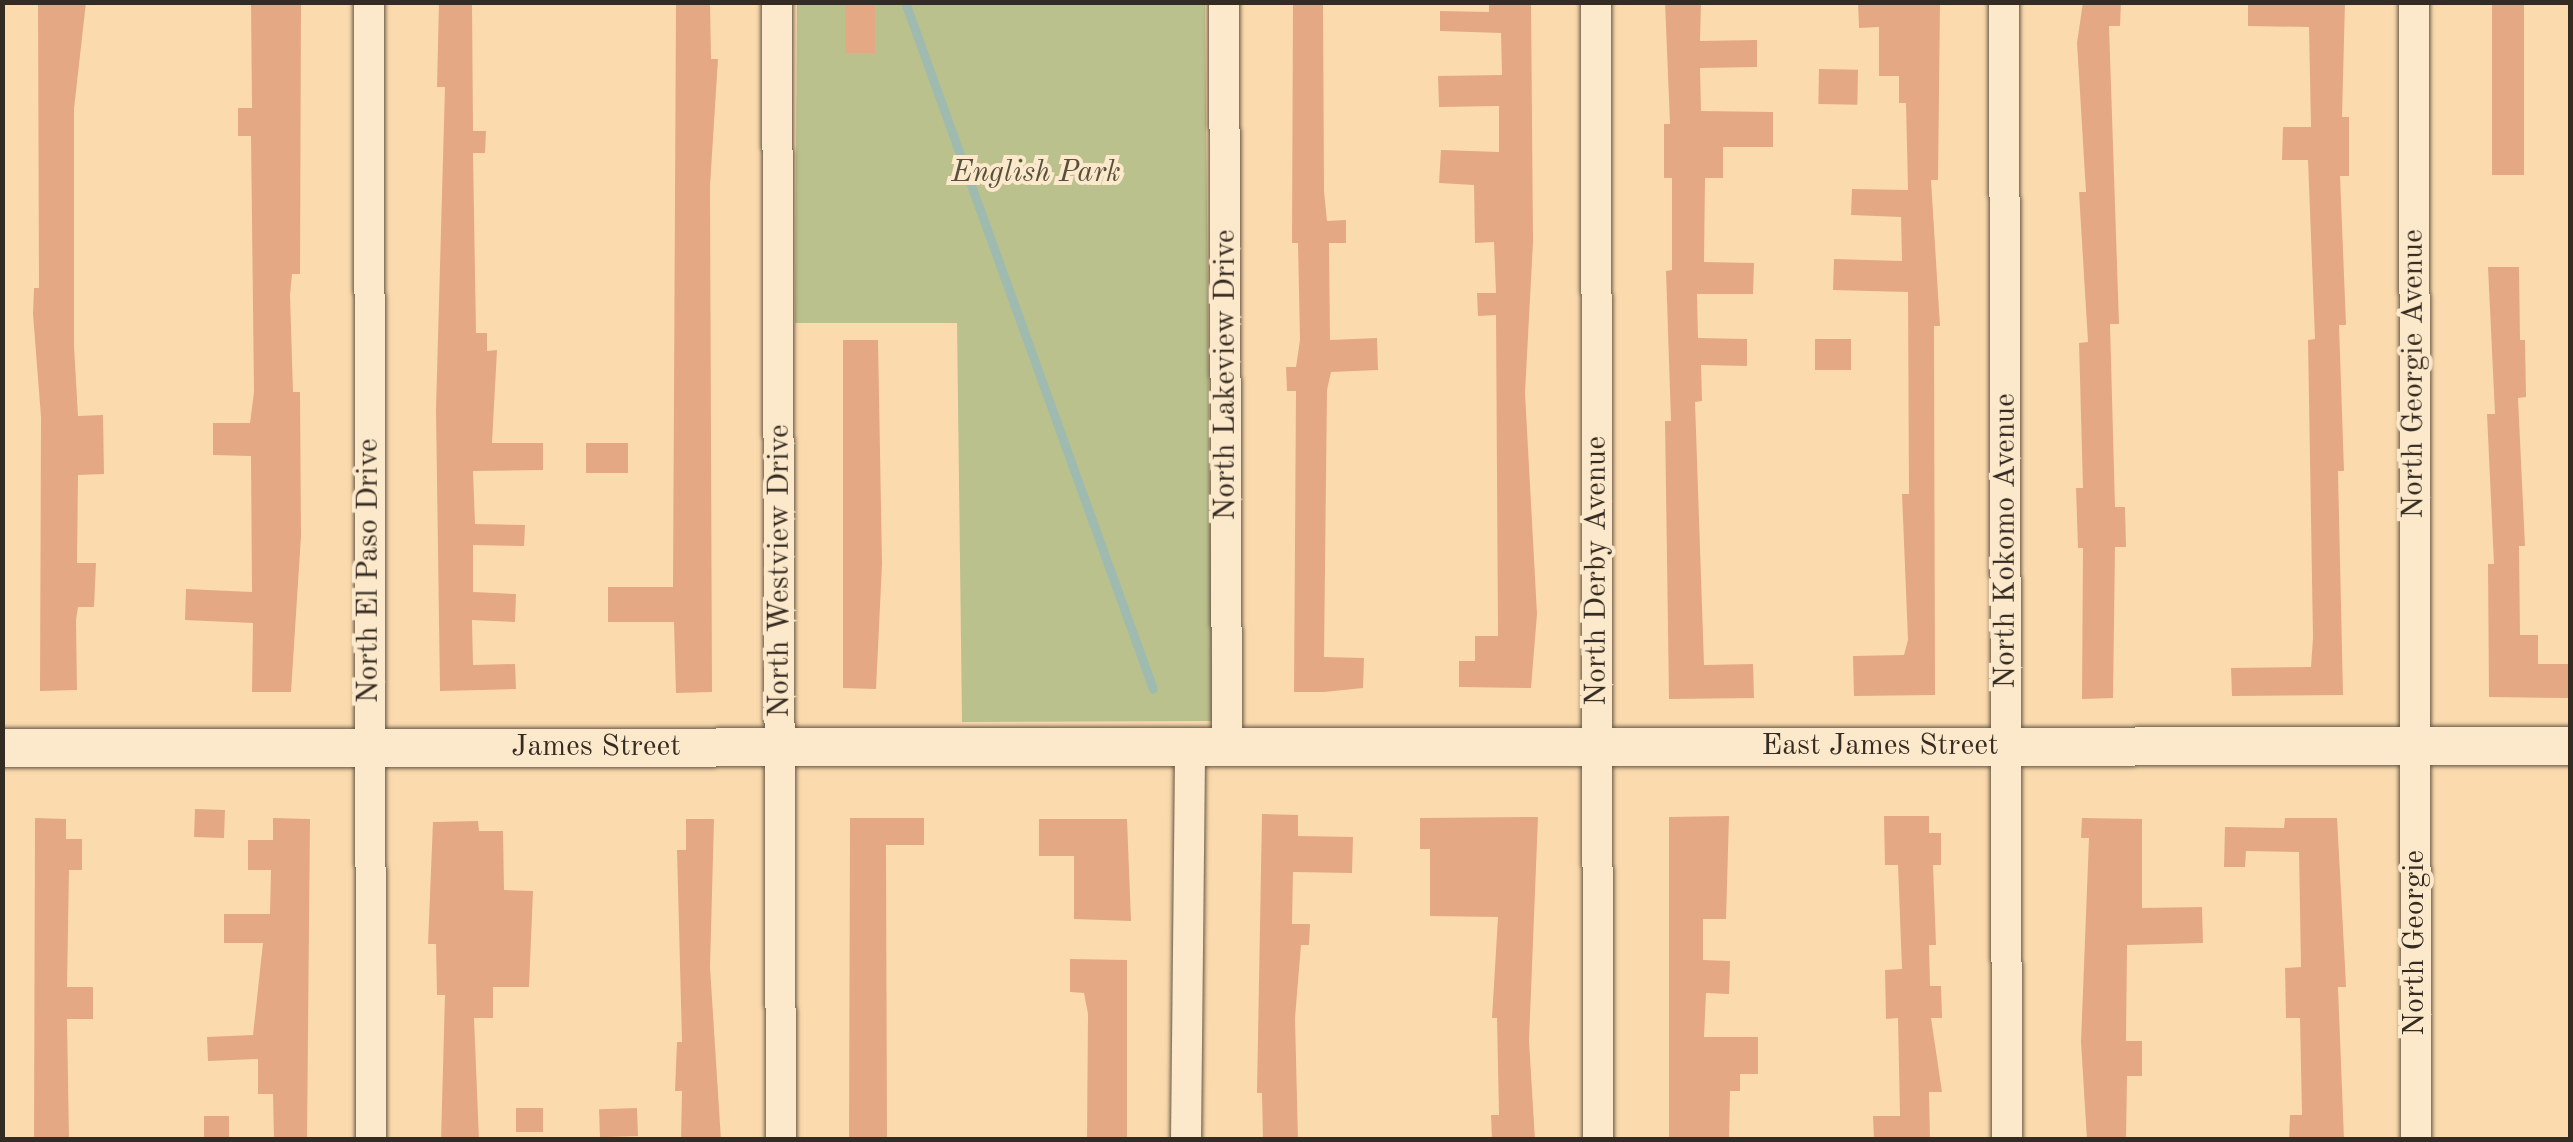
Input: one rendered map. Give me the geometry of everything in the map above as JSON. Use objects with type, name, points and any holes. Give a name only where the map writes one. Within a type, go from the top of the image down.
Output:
[{"type":"street","name":"North El Paso Drive","points":[[369,2],[371,1140]]},
{"type":"street","name":"North Westview Drive","points":[[777,2],[781,1140]]},
{"type":"street","name":"North Lakeview Drive","points":[[1186,1140],[1209,748],[1224,2]]},
{"type":"street","name":"North Derby Avenue","points":[[1596,2],[1598,1140]]},
{"type":"street","name":"North Kokomo Avenue","points":[[2004,2],[2007,1140]]},
{"type":"street","name":"North Georgie Avenue","points":[[2414,2],[2415,746]]},
{"type":"street","name":"North Georgie","points":[[2415,746],[2416,1140]]},
{"type":"street","name":"East James Street","points":[[1209,748],[2570,746]]},
{"type":"street","name":"James Street","points":[[2,748],[1209,748]]},
{"type":"green space","name":"English Park","points":[[797,3],[1205,3],[1212,721],[962,722],[957,323],[795,323]]},
{"type":"building","points":[[38,2],[86,2],[74,109],[74,346],[78,416],[103,415],[104,474],[78,475],[77,563],[96,563],[94,607],[78,607],[76,620],[77,690],[40,691],[41,417],[33,314],[34,288],[39,288]]},
{"type":"building","points":[[251,2],[301,2],[300,274],[292,274],[290,295],[293,392],[300,392],[301,536],[291,692],[252,692],[253,623],[185,620],[186,589],[252,592],[251,456],[213,455],[213,423],[250,423],[254,392],[251,136],[238,136],[238,108],[252,108]]},
{"type":"building","points":[[439,2],[472,2],[473,131],[486,131],[485,153],[473,153],[476,333],[487,333],[487,351],[497,350],[492,443],[543,443],[543,470],[473,471],[475,524],[525,525],[524,546],[473,545],[473,592],[516,594],[515,622],[472,620],[473,665],[515,664],[516,689],[440,691],[436,409],[445,87],[437,87]]},
{"type":"building","points":[[676,2],[710,2],[711,59],[718,59],[710,186],[712,692],[676,693],[674,622],[608,622],[608,587],[673,587]]},
{"type":"building","points":[[845,2],[875,2],[875,53],[845,53]]},
{"type":"building","points":[[1293,2],[1323,2],[1327,221],[1346,220],[1346,243],[1329,243],[1330,340],[1377,338],[1378,370],[1331,372],[1327,390],[1324,657],[1364,658],[1363,688],[1324,692],[1294,692],[1296,391],[1287,391],[1286,367],[1296,367],[1300,340],[1298,243],[1292,243]]},
{"type":"building","points":[[1531,2],[1533,242],[1525,393],[1537,614],[1531,688],[1459,687],[1459,661],[1475,661],[1475,636],[1498,636],[1496,315],[1478,316],[1477,293],[1496,293],[1494,242],[1475,243],[1474,185],[1439,183],[1441,150],[1499,152],[1499,106],[1439,107],[1438,76],[1502,75],[1501,33],[1440,31],[1440,11],[1489,12],[1489,3]]},
{"type":"building","points":[[1665,2],[1701,2],[1700,41],[1757,40],[1757,67],[1700,68],[1701,111],[1773,112],[1773,147],[1723,147],[1723,178],[1705,178],[1704,262],[1754,263],[1753,294],[1697,294],[1698,338],[1747,339],[1747,366],[1701,365],[1702,401],[1695,402],[1704,665],[1753,664],[1754,698],[1669,699],[1665,421],[1671,421],[1666,271],[1672,270],[1672,178],[1664,178],[1664,124],[1670,124]]},
{"type":"building","points":[[1858,2],[1940,2],[1938,180],[1931,180],[1940,326],[1934,326],[1935,695],[1854,696],[1853,656],[1904,655],[1908,640],[1902,494],[1909,494],[1908,292],[1833,290],[1834,259],[1902,261],[1901,217],[1851,215],[1852,189],[1908,190],[1906,103],[1899,103],[1899,76],[1879,76],[1879,27],[1859,28]]},
{"type":"building","points":[[2083,2],[2121,2],[2120,26],[2109,26],[2119,324],[2110,324],[2115,507],[2125,507],[2126,547],[2115,547],[2113,698],[2082,699],[2083,548],[2078,548],[2076,488],[2083,488],[2079,343],[2088,342],[2079,192],[2086,192],[2077,43]]},
{"type":"building","points":[[2248,2],[2345,2],[2342,117],[2349,117],[2349,176],[2340,176],[2346,325],[2339,325],[2344,471],[2338,471],[2343,695],[2232,696],[2231,668],[2311,667],[2313,638],[2308,340],[2315,339],[2308,160],[2282,160],[2283,127],[2311,127],[2309,27],[2248,26]]},
{"type":"building","points":[[2492,2],[2524,2],[2524,175],[2492,175]]},
{"type":"building","points":[[1819,69],[1858,70],[1857,105],[1818,104]]},
{"type":"building","points":[[2488,267],[2519,267],[2526,397],[2518,398],[2525,546],[2519,546],[2520,635],[2538,635],[2538,664],[2570,664],[2570,698],[2489,697],[2488,564],[2494,564],[2487,414],[2495,414]]},
{"type":"building","points":[[1815,339],[1851,339],[1851,370],[1815,370]]},
{"type":"building","points":[[843,340],[878,340],[882,564],[876,689],[843,688]]},
{"type":"building","points":[[586,443],[628,443],[628,473],[586,473]]},
{"type":"building","points":[[195,809],[225,810],[224,838],[194,837]]},
{"type":"building","points":[[1262,814],[1298,815],[1298,836],[1353,837],[1352,873],[1293,872],[1292,924],[1310,924],[1309,945],[1301,945],[1295,1018],[1298,1140],[1263,1140],[1262,1093],[1257,1093]]},
{"type":"building","points":[[1729,816],[1726,919],[1703,919],[1703,960],[1730,961],[1729,994],[1706,993],[1704,1037],[1758,1037],[1758,1074],[1740,1074],[1740,1091],[1730,1091],[1729,1140],[1669,1140],[1669,817]]},
{"type":"building","points":[[1884,816],[1929,816],[1929,833],[1941,833],[1941,865],[1933,865],[1936,945],[1929,945],[1930,986],[1941,986],[1942,1018],[1931,1018],[1942,1092],[1929,1092],[1930,1140],[1874,1140],[1873,1116],[1900,1116],[1898,1018],[1886,1019],[1885,970],[1902,969],[1898,865],[1885,865]]},
{"type":"building","points":[[1538,817],[1529,1041],[1535,1140],[1492,1140],[1491,1115],[1499,1115],[1497,1018],[1492,1018],[1498,917],[1430,916],[1430,849],[1420,849],[1420,818]]},
{"type":"building","points":[[35,818],[66,819],[66,839],[82,839],[82,870],[69,870],[67,987],[93,987],[93,1019],[67,1019],[69,1140],[34,1140]]},
{"type":"building","points":[[273,818],[310,819],[307,1140],[274,1140],[273,1094],[258,1094],[258,1059],[208,1061],[207,1037],[253,1035],[263,943],[224,943],[224,914],[270,914],[271,870],[248,870],[248,840],[273,840]]},
{"type":"building","points":[[850,818],[924,818],[924,845],[886,845],[887,1140],[849,1140]]},
{"type":"building","points":[[2082,818],[2142,819],[2142,908],[2202,907],[2203,943],[2127,945],[2126,1041],[2142,1041],[2142,1076],[2127,1076],[2126,1140],[2087,1140],[2081,1042],[2089,838],[2081,838]]},
{"type":"building","points":[[2285,818],[2337,818],[2346,987],[2338,987],[2344,1140],[2289,1140],[2290,1115],[2302,1115],[2300,1018],[2286,1018],[2285,968],[2301,967],[2299,852],[2246,851],[2245,867],[2224,867],[2225,827],[2284,828]]},
{"type":"building","points":[[686,819],[714,819],[710,967],[721,1140],[681,1140],[682,1091],[675,1091],[677,1042],[682,1042],[677,850],[686,850]]},
{"type":"building","points":[[1039,819],[1127,819],[1131,921],[1074,919],[1074,856],[1039,856]]},
{"type":"building","points":[[478,821],[479,831],[503,831],[504,890],[533,891],[529,987],[493,987],[493,1018],[474,1018],[479,1140],[441,1140],[445,995],[437,995],[436,944],[428,944],[433,822]]},
{"type":"building","points":[[1070,959],[1127,960],[1127,1140],[1087,1140],[1088,1014],[1084,993],[1070,992]]},
{"type":"building","points":[[516,1108],[543,1108],[543,1132],[516,1132]]},
{"type":"building","points":[[637,1108],[638,1136],[600,1137],[599,1109]]},
{"type":"building","points":[[204,1116],[229,1116],[229,1140],[204,1140]]},
{"type":"waterway","points":[[905,2],[1153,689]]}]
